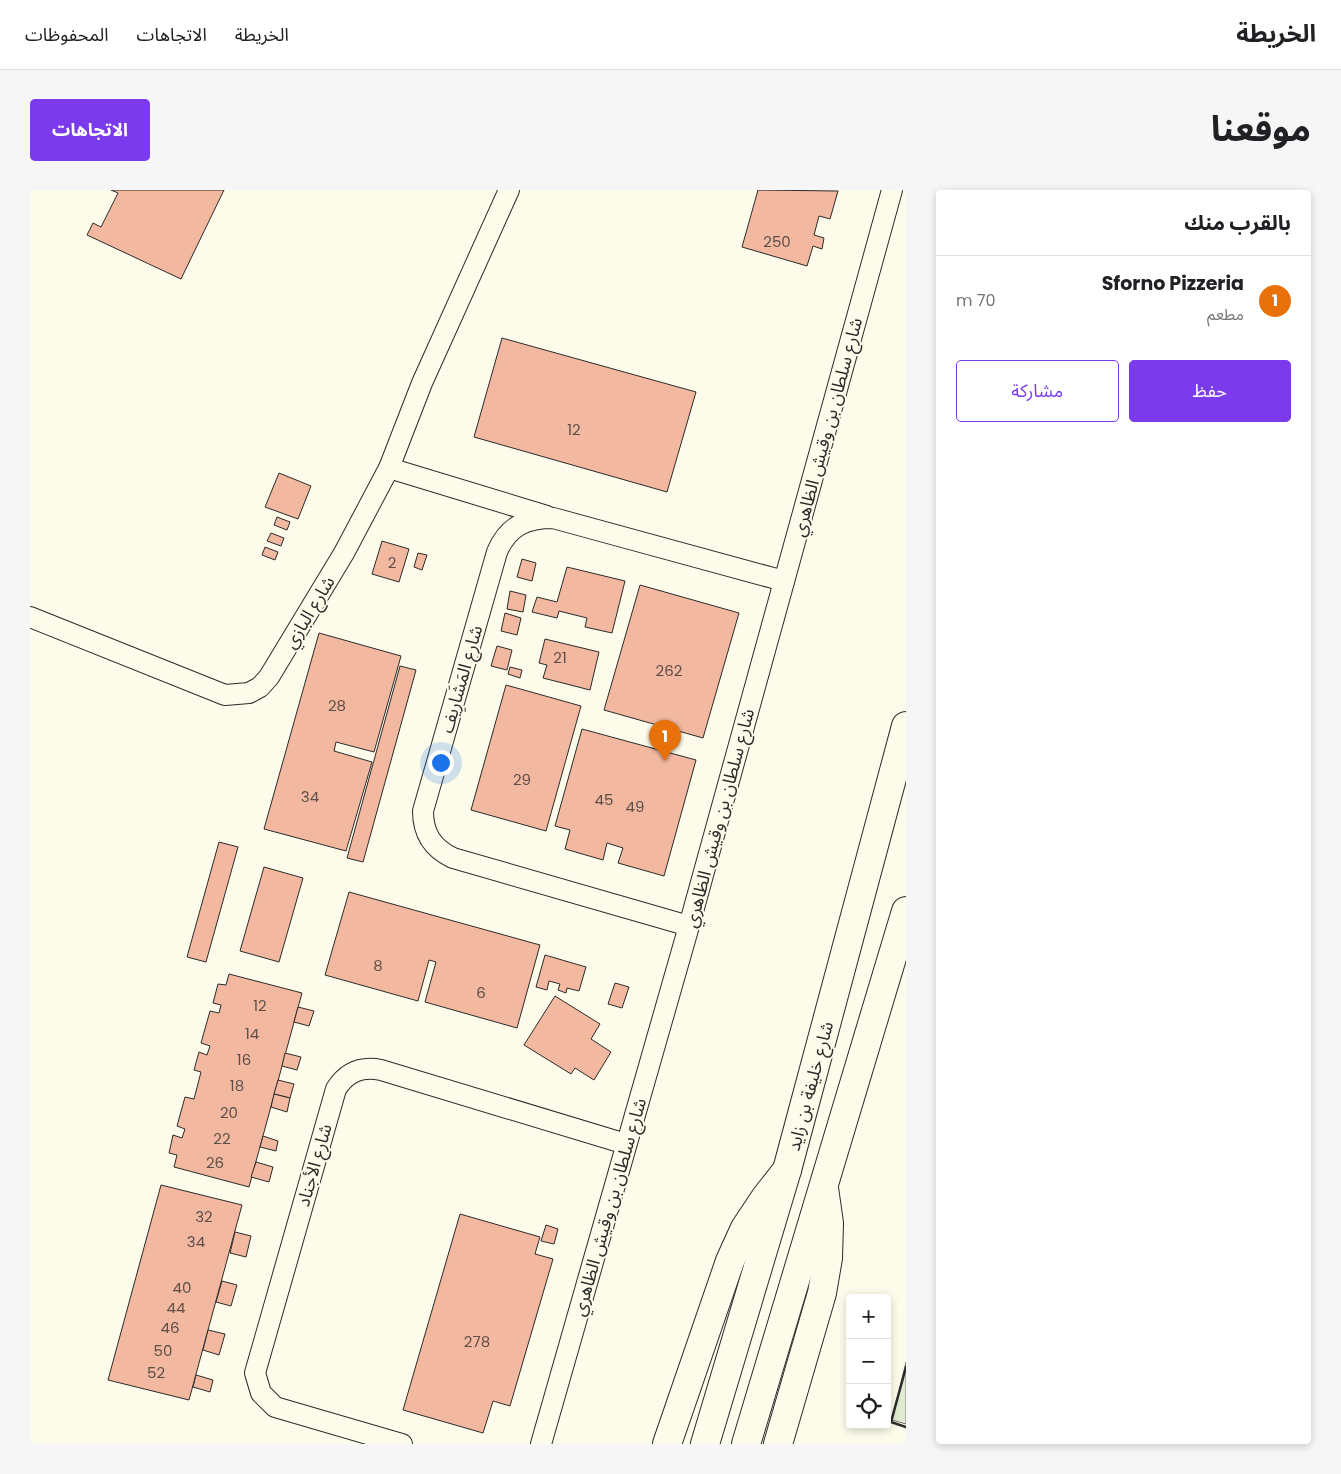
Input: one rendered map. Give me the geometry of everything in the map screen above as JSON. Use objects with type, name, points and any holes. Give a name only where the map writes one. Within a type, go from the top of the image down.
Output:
[{"type":"main road","name":"شارع خليفة بن زايد","points":[[706,1444],[788,1170],[906,726]]},
{"type":"main road","points":[[746,1444],[906,911]]},
{"type":"main road","points":[[667,1444],[730,1261],[745,1228],[765,1198],[788,1170]]},
{"type":"main road","points":[[778,1444],[822,1293],[828,1250],[828,1223],[824,1188]]},
{"type":"street","name":"شارع البازي","points":[[30,617],[225,695],[249,693],[260,687],[274,670],[344,553],[388,468],[422,384],[509,190]]},
{"type":"street","name":"شارع سلطان بن وقيش الظاهري","points":[[541,1444],[690,926],[892,190]]},
{"type":"street","points":[[388,468],[553,518]]},
{"type":"street","name":"شارع المَشَارِيف","points":[[690,926],[453,858],[436,848],[426,830],[423,811],[497,552],[508,532],[525,521],[553,518],[784,581]]},
{"type":"street","name":"شارع الأجناد","points":[[402,1444],[275,1407],[261,1393],[255,1373],[336,1089],[342,1080],[360,1069],[381,1070],[626,1144]]},
{"type":"green space","points":[[906,1362],[906,1424],[892,1420]]},
{"type":"building","points":[[111,190],[224,190],[181,279],[87,235],[93,223],[101,227],[118,193]]},
{"type":"building","points":[[758,190],[838,191],[830,219],[819,216],[814,235],[824,238],[822,249],[813,246],[807,266],[742,247]]},
{"type":"building","points":[[502,338],[696,392],[667,492],[474,437]]},
{"type":"building","points":[[279,473],[311,486],[298,519],[265,507]]},
{"type":"building","points":[[277,517],[290,522],[287,530],[274,525]]},
{"type":"building","points":[[271,533],[284,538],[281,546],[267,541]]},
{"type":"building","points":[[382,541],[409,549],[399,582],[372,574]]},
{"type":"building","points":[[265,547],[278,552],[275,560],[262,555]]},
{"type":"building","points":[[418,553],[427,555],[422,570],[414,567]]},
{"type":"building","points":[[522,559],[536,563],[532,581],[517,577]]},
{"type":"building","points":[[567,567],[625,581],[612,633],[585,627],[587,618],[559,611],[557,618],[532,612],[537,597],[557,602]]},
{"type":"building","points":[[640,585],[739,613],[703,738],[604,710]]},
{"type":"building","points":[[510,591],[526,595],[523,612],[507,609]]},
{"type":"building","points":[[505,613],[521,618],[517,635],[501,631]]},
{"type":"building","points":[[319,633],[401,656],[374,752],[336,742],[334,751],[372,762],[346,851],[264,829]]},
{"type":"building","points":[[545,639],[599,652],[590,690],[543,678],[547,665],[539,663]]},
{"type":"building","points":[[497,646],[512,650],[507,670],[491,666]]},
{"type":"building","points":[[400,666],[416,670],[363,862],[347,858]]},
{"type":"building","points":[[510,667],[522,670],[520,678],[508,674]]},
{"type":"building","points":[[506,685],[581,706],[546,831],[471,810]]},
{"type":"building","points":[[582,729],[696,760],[664,876],[618,863],[623,848],[607,843],[603,860],[565,849],[570,830],[555,826]]},
{"type":"building","points":[[219,842],[238,847],[206,962],[187,957]]},
{"type":"building","points":[[264,867],[303,878],[279,962],[240,951]]},
{"type":"building","points":[[349,892],[540,945],[517,1028],[425,1002],[436,962],[429,960],[418,1001],[325,975]]},
{"type":"building","points":[[545,955],[586,967],[579,991],[567,988],[566,993],[558,990],[560,984],[549,981],[547,990],[536,987]]},
{"type":"building","points":[[229,974],[302,993],[249,1187],[174,1167],[177,1155],[169,1153],[173,1135],[182,1138],[185,1129],[177,1126],[185,1097],[194,1099],[201,1072],[194,1070],[199,1052],[207,1055],[210,1046],[201,1043],[210,1011],[219,1013],[221,1005],[213,1003],[218,984],[226,985]]},
{"type":"building","points":[[615,983],[629,987],[622,1008],[608,1004]]},
{"type":"building","points":[[555,996],[600,1024],[591,1039],[611,1052],[594,1080],[575,1068],[571,1074],[524,1045]]},
{"type":"building","points":[[298,1007],[314,1011],[309,1026],[294,1022]]},
{"type":"building","points":[[285,1053],[301,1057],[297,1070],[282,1066]]},
{"type":"building","points":[[278,1080],[294,1084],[290,1098],[274,1094]]},
{"type":"building","points":[[274,1094],[290,1098],[287,1112],[271,1107]]},
{"type":"building","points":[[263,1136],[278,1141],[276,1151],[260,1147]]},
{"type":"building","points":[[256,1162],[273,1167],[269,1182],[251,1177]]},
{"type":"building","points":[[161,1185],[242,1205],[189,1400],[108,1380]]},
{"type":"building","points":[[460,1214],[540,1237],[535,1254],[553,1259],[510,1406],[493,1401],[483,1433],[403,1410]]},
{"type":"building","points":[[546,1225],[558,1229],[554,1244],[541,1241]]},
{"type":"building","points":[[235,1232],[251,1236],[246,1257],[230,1253]]},
{"type":"building","points":[[222,1281],[237,1285],[231,1306],[216,1302]]},
{"type":"building","points":[[208,1330],[225,1334],[219,1355],[203,1350]]},
{"type":"building","points":[[196,1375],[213,1380],[210,1392],[193,1387]]},
{"type":"wall","points":[[906,1367],[891,1422],[906,1427]]},
{"type":"place","name":"Sforno Pizzeria","points":[[665,761]]}]
